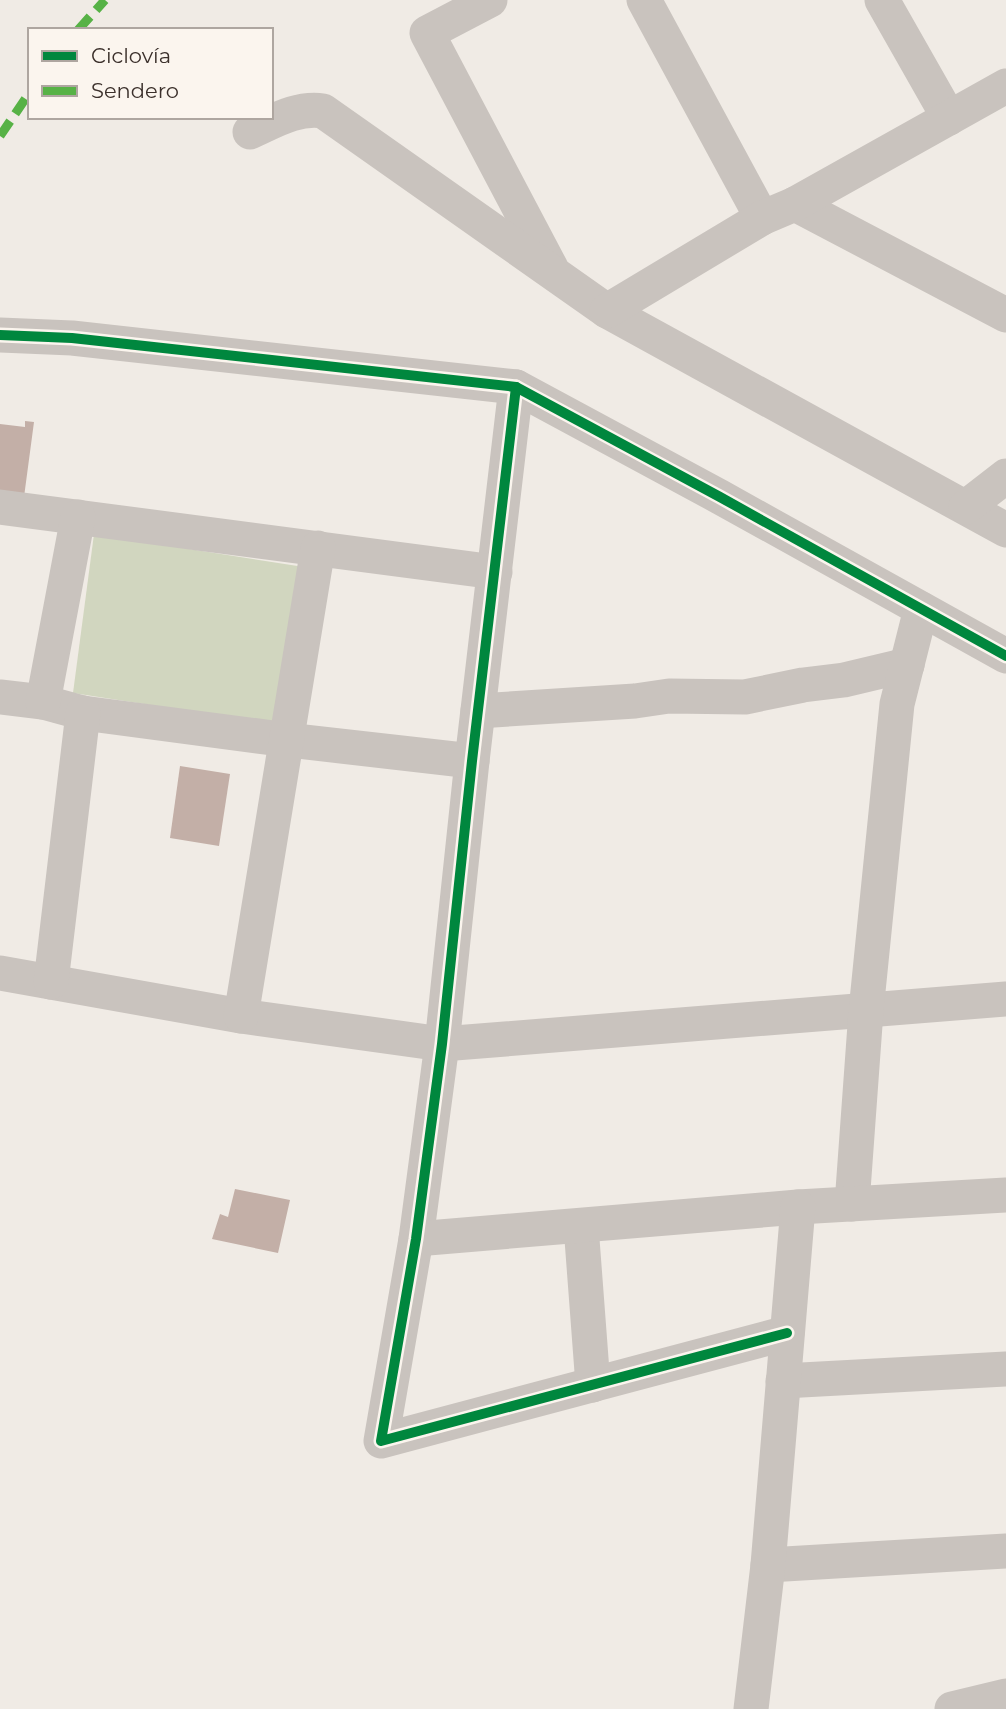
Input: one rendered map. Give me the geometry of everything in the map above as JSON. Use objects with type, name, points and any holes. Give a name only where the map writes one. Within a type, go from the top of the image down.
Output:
[{"type":"street","points":[[490,0],[427,33],[554,275]]},
{"type":"street","points":[[644,0],[762,218]]},
{"type":"street","points":[[882,0],[949,118]]},
{"type":"street","points":[[607,311],[762,218],[795,205],[1006,86]]},
{"type":"street","points":[[250,132],[294,113],[309,109],[323,111],[607,311],[1006,530]]},
{"type":"street","points":[[795,205],[1006,315]]},
{"type":"street","points":[[0,334],[86,339],[516,387],[1006,656]]},
{"type":"street","points":[[516,387],[442,1044],[416,1240],[381,1441],[787,1333]]},
{"type":"street","points":[[966,507],[1006,476]]},
{"type":"street","points":[[0,506],[495,572]]},
{"type":"street","points":[[43,702],[78,517]]},
{"type":"street","points":[[241,1016],[318,548]]},
{"type":"street","points":[[852,1204],[866,1011],[897,704],[921,609]]},
{"type":"street","points":[[478,711],[635,701],[669,696],[745,697],[844,680],[907,665]]},
{"type":"street","points":[[0,697],[43,702],[83,713],[472,761]]},
{"type":"street","points":[[51,982],[83,713]]},
{"type":"street","points":[[0,973],[241,1016],[442,1044],[1006,999]]},
{"type":"street","points":[[416,1240],[798,1207],[1006,1195]]},
{"type":"street","points":[[751,1709],[768,1565],[798,1207]]},
{"type":"street","points":[[581,1226],[593,1385]]},
{"type":"street","points":[[783,1381],[1006,1369]]},
{"type":"street","points":[[768,1565],[1006,1552]]},
{"type":"street","points":[[952,1709],[1006,1696]]},
{"type":"green space","points":[[94,534],[304,567],[281,725],[73,693]]},
{"type":"building","points":[[25,421],[34,422],[24,497],[0,495],[0,424],[25,427]]},
{"type":"building","points":[[180,766],[230,774],[219,846],[170,838]]},
{"type":"building","points":[[235,1189],[290,1200],[278,1253],[212,1239],[220,1214],[228,1217]]},
{"type":"marked path","points":[[80,28],[105,0]]},
{"type":"marked path","points":[[0,136],[28,95]]},
{"type":"cycle path","points":[[0,335],[72,338],[516,387],[1006,656]]},
{"type":"cycle path","points":[[516,387],[442,1044],[416,1239],[381,1441],[787,1333]]}]
